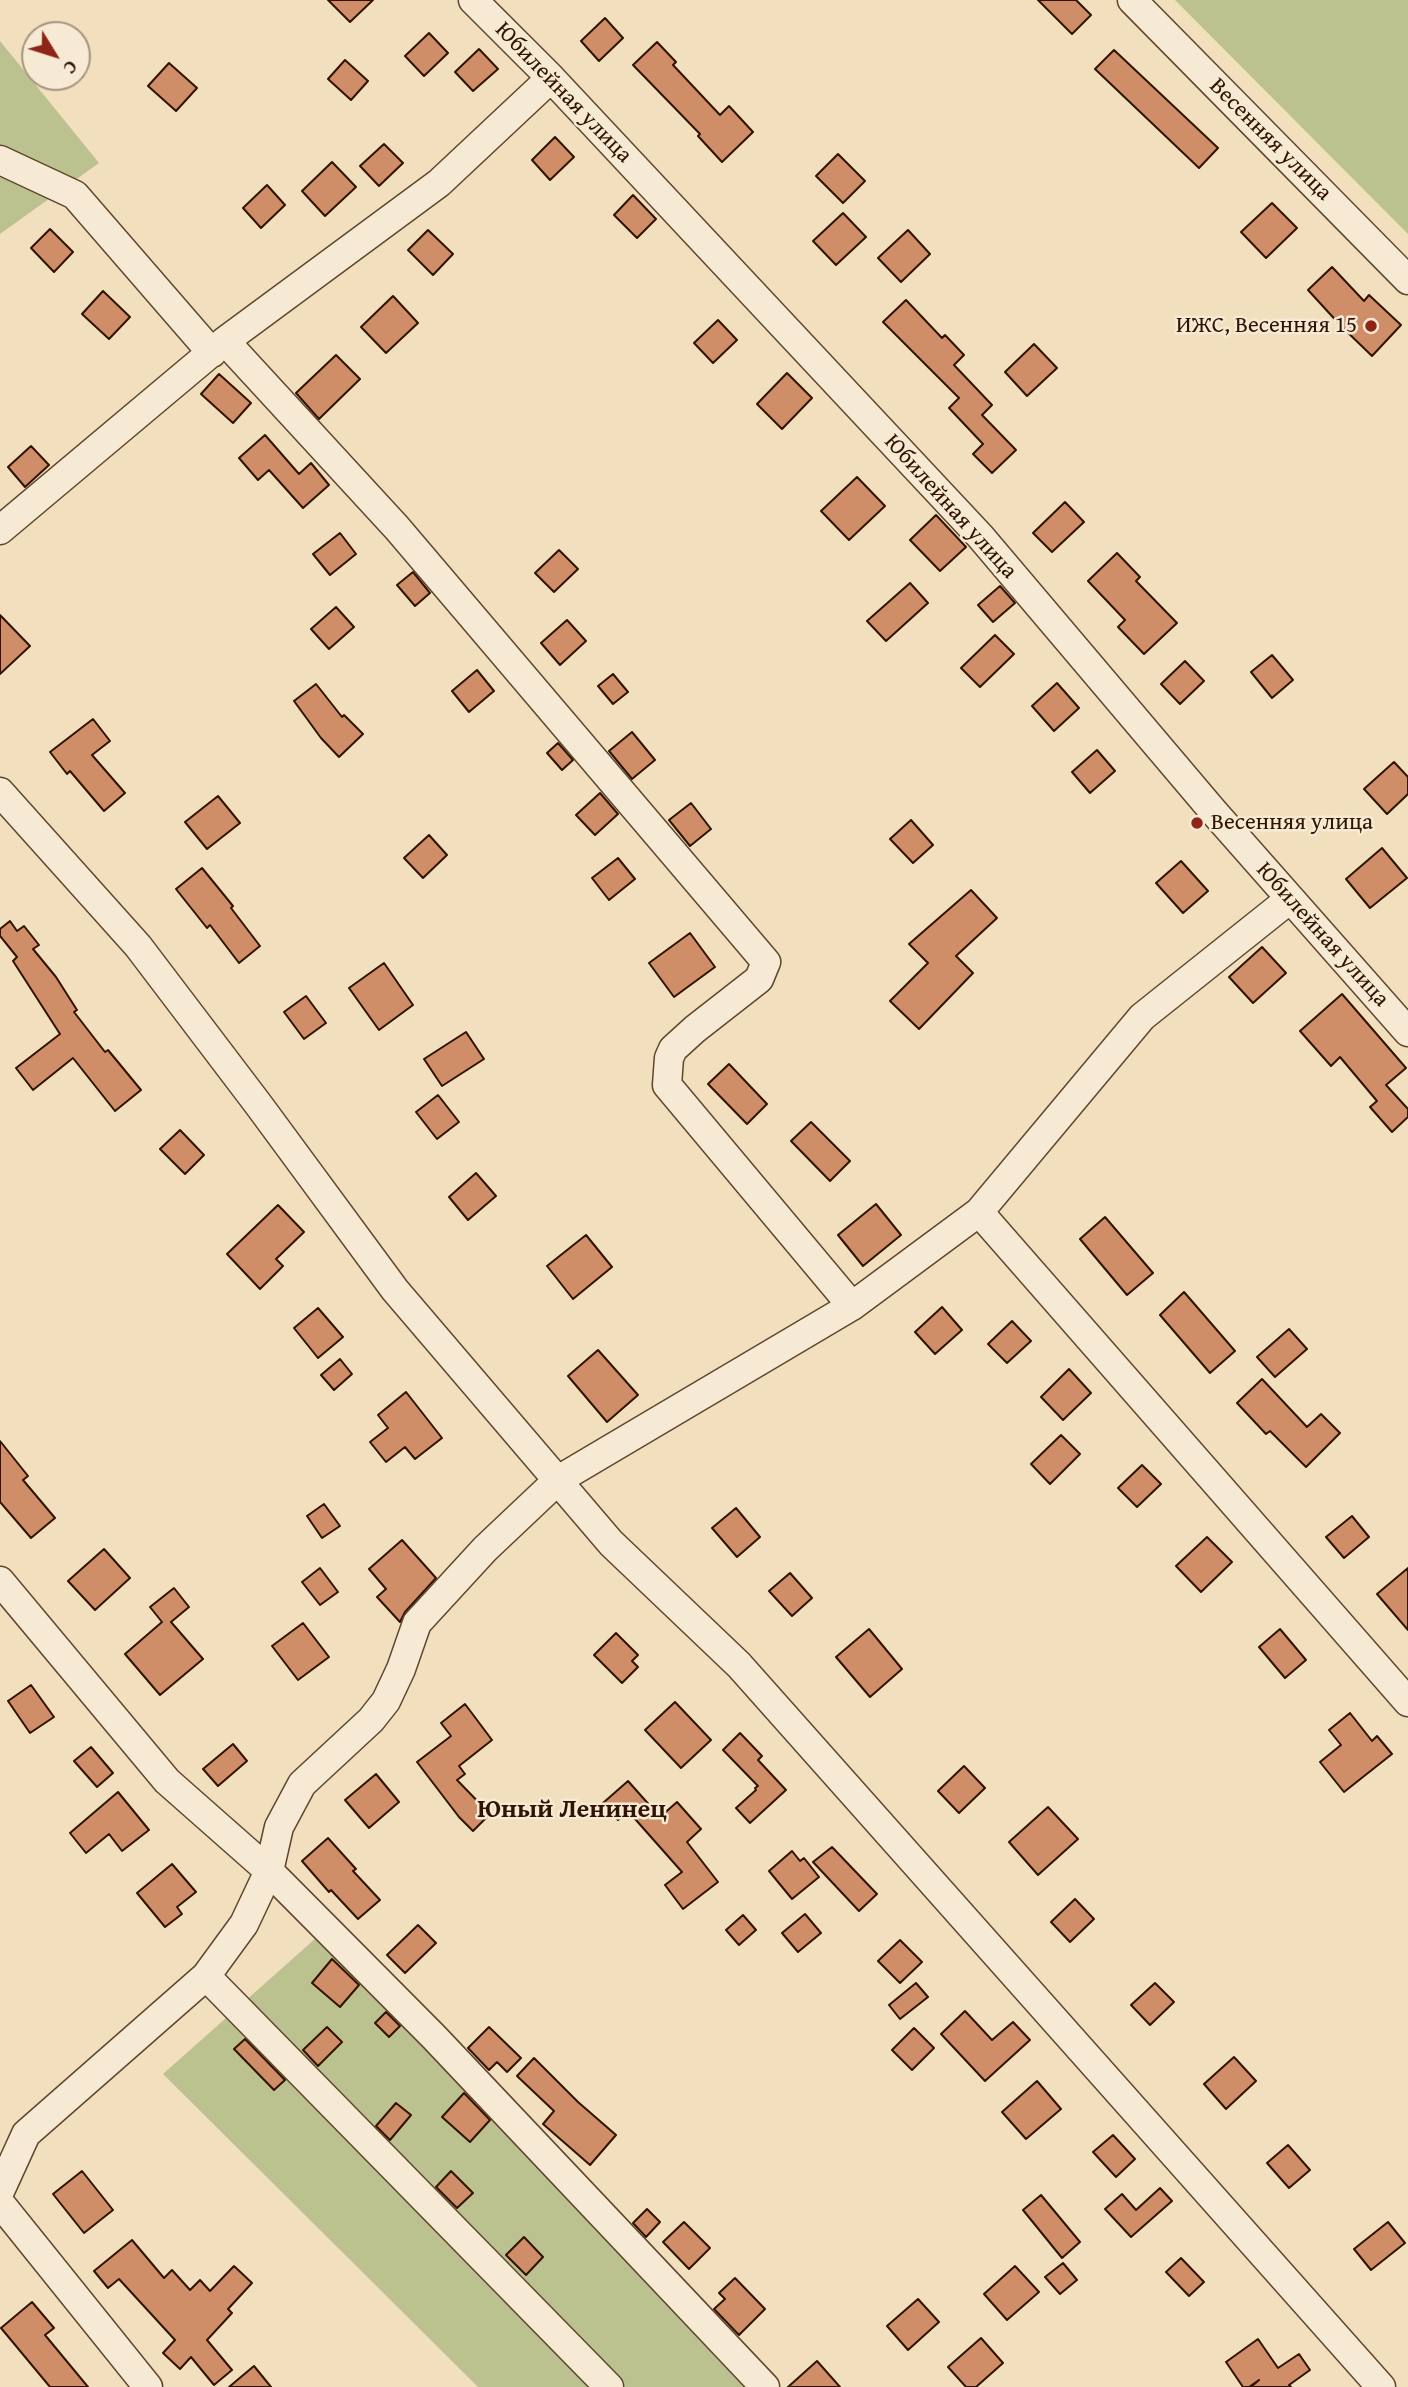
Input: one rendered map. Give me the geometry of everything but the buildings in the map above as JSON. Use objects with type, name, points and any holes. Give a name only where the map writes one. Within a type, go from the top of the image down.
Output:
[{"type":"street","name":"Юбилейная улица","points":[[473,0],[551,78],[980,536],[1213,811],[1408,1032]]},
{"type":"street","name":"Весенняя улица","points":[[1132,0],[1408,280]]},
{"type":"street","points":[[0,530],[218,347],[439,183],[551,78]]},
{"type":"street","points":[[0,160],[75,195],[218,347],[397,528],[766,962],[759,979],[673,1049],[669,1058],[667,1085],[852,1306]]},
{"type":"street","points":[[0,792],[138,946],[395,1290],[611,1543],[739,1665],[1381,2387]]},
{"type":"street","points":[[0,2191],[26,2134],[206,1976],[244,1924],[269,1871],[279,1827],[302,1784],[371,1720],[386,1701],[401,1669],[417,1623],[485,1549],[558,1480],[852,1306],[979,1212],[1142,1017],[1290,899]]},
{"type":"street","points":[[979,1212],[1408,1702]]},
{"type":"street","points":[[0,1581],[167,1781],[269,1871],[434,2037],[765,2387]]},
{"type":"street","points":[[206,1976],[609,2387]]},
{"type":"street","points":[[0,2203],[148,2387]]},
{"type":"green space","points":[[1175,0],[1408,0],[1408,234]]},
{"type":"green space","points":[[0,41],[21,67],[21,91],[41,91],[99,163],[0,234]]},
{"type":"green space","points":[[316,1938],[437,2054],[746,2387],[478,2387],[163,2074]]},
{"type":"place","name":"ИЖС, Весенняя 15","points":[[1371,326]]},
{"type":"place","name":"Весенняя улица","points":[[1197,823]]},
{"type":"district","name":"Юный Ленинец","points":[[572,1810]]}]
